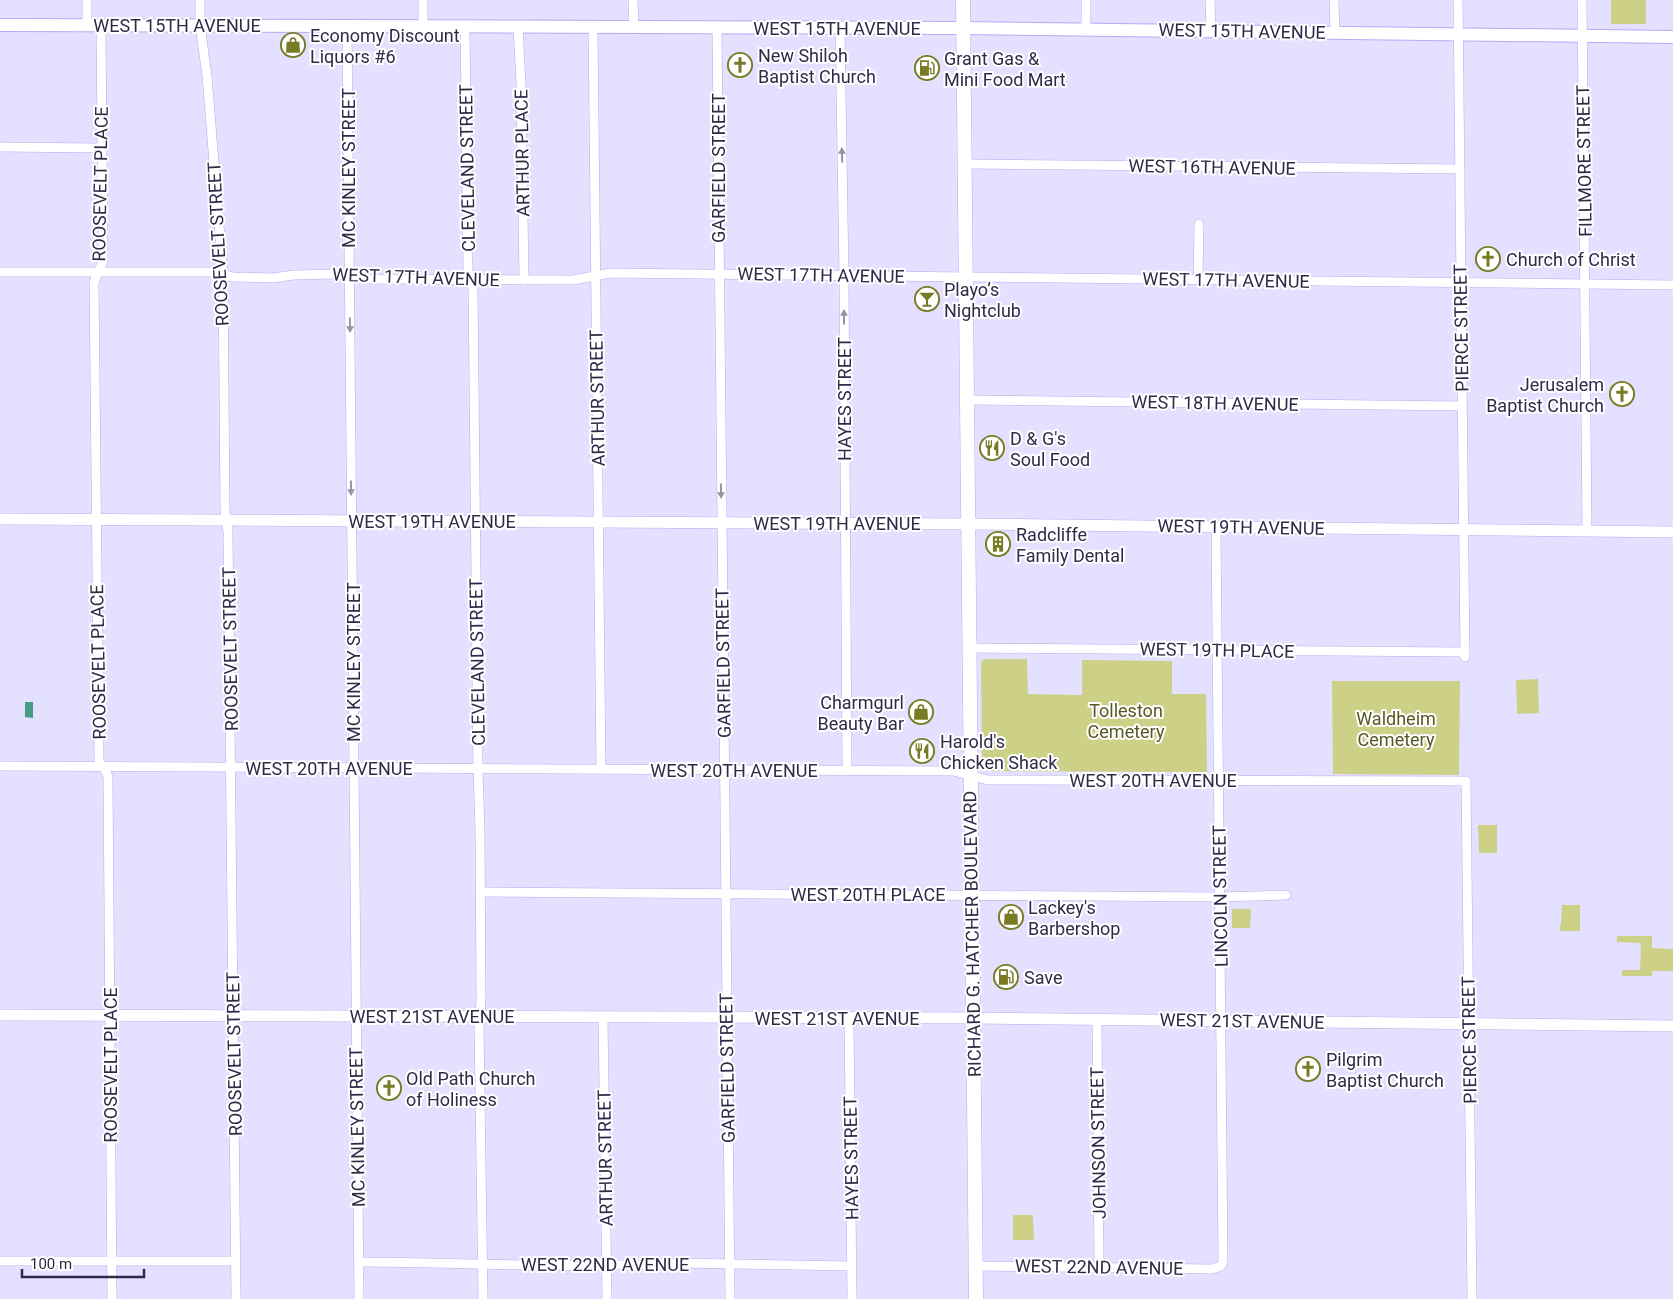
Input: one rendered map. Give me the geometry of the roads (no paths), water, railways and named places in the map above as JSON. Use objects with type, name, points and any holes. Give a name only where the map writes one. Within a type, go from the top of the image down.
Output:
[{"type":"main road","name":"RICHARD G. HATCHER BOULEVARD","points":[[963,0],[976,1299]]},
{"type":"main road","name":"WEST 15TH AVENUE","points":[[0,25],[963,28],[1673,37]]},
{"type":"street","points":[[87,0],[87,25]]},
{"type":"street","name":"ROOSEVELT STREET","points":[[200,0],[200,25],[207,76],[223,275],[224,484],[228,532],[231,767],[236,1299]]},
{"type":"street","points":[[423,0],[423,26]]},
{"type":"street","points":[[633,0],[634,27]]},
{"type":"street","points":[[1086,0],[1086,30]]},
{"type":"street","points":[[1210,0],[1211,31]]},
{"type":"street","points":[[1334,0],[1334,32]]},
{"type":"street","name":"PIERCE STREET","points":[[1458,0],[1465,654]]},
{"type":"street","name":"FILLMORE STREET","points":[[1582,0],[1587,531]]},
{"type":"street","name":"ROOSEVELT PLACE","points":[[101,25],[103,261],[94,282],[96,520],[99,760],[108,774],[112,1299]]},
{"type":"street","name":"MC KINLEY STREET","points":[[347,26],[359,1299]]},
{"type":"street","name":"CLEVELAND STREET","points":[[465,26],[468,270],[473,287],[481,892],[480,1016],[483,1299]]},
{"type":"street","name":"ARTHUR PLACE","points":[[518,26],[521,84],[524,280]]},
{"type":"street","name":"ARTHUR STREET","points":[[593,27],[601,769]]},
{"type":"street","name":"GARFIELD STREET","points":[[717,27],[730,1299]]},
{"type":"street","name":"HAYES STREET","points":[[840,28],[844,276],[847,771]]},
{"type":"street","points":[[0,147],[102,148]]},
{"type":"street","name":"WEST 16TH AVENUE","points":[[965,164],[1460,169]]},
{"type":"street","points":[[1198,280],[1199,224]]},
{"type":"street","name":"WEST 17TH AVENUE","points":[[0,272],[210,272],[233,277],[273,278],[294,275],[336,274],[362,279],[471,280],[573,280],[611,273],[1673,284]]},
{"type":"street","name":"WEST 18TH AVENUE","points":[[967,400],[1462,406]]},
{"type":"street","name":"WEST 19TH AVENUE","points":[[0,519],[845,523],[1673,532]]},
{"type":"street","name":"LINCOLN STREET","points":[[1216,527],[1223,1257],[1221,1266]]},
{"type":"street","name":"WEST 19TH PLACE","points":[[970,648],[1217,649],[1465,654]]},
{"type":"street","name":"WEST 20TH AVENUE","points":[[0,766],[953,771],[988,780],[1466,781]]},
{"type":"street","name":"PIERCE STREET","points":[[1466,781],[1472,1299]]},
{"type":"street","name":"WEST 20TH PLACE","points":[[481,892],[1220,897],[1286,895]]},
{"type":"street","name":"WEST 21ST AVENUE","points":[[0,1014],[973,1018],[1673,1026]]},
{"type":"street","name":"ARTHUR STREET","points":[[603,1017],[607,1299]]},
{"type":"street","name":"HAYES STREET","points":[[849,1018],[852,1299]]},
{"type":"street","name":"JOHNSON STREET","points":[[1097,1019],[1100,1267]]},
{"type":"street","points":[[0,1260],[236,1261]]},
{"type":"street","name":"WEST 22ND AVENUE","points":[[359,1262],[606,1266],[655,1266],[678,1263],[852,1266]]},
{"type":"street","name":"WEST 22ND AVENUE","points":[[976,1266],[1212,1269],[1221,1266]]},
{"type":"place","name":"Economy Discount Liquors #6","points":[[293,45]]},
{"type":"place","name":"New Shiloh Baptist Church","points":[[740,65]]},
{"type":"place","name":"Grant Gas & Mini Food Mart","points":[[927,68]]},
{"type":"place","name":"Church of Christ","points":[[1488,259]]},
{"type":"place","name":"Playo’s Nightclub","points":[[927,299]]},
{"type":"place","name":"Jerusalem Baptist Church","points":[[1622,394]]},
{"type":"place","name":"D & G's Soul Food","points":[[992,448]]},
{"type":"place","name":"Radcliffe Family Dental","points":[[998,544]]},
{"type":"place","name":"Charmgurl Beauty Bar","points":[[921,712]]},
{"type":"place","name":"Harold's Chicken Shack","points":[[922,751]]},
{"type":"place","name":"Lackey's Barbershop","points":[[1011,917]]},
{"type":"place","name":"Save","points":[[1006,977]]},
{"type":"place","name":"Pilgrim Baptist Church","points":[[1308,1069]]},
{"type":"place","name":"Old Path Church of Holiness","points":[[389,1088]]},
{"type":"park label","name":"Tolleston Cemetery","points":[[1126,720]]},
{"type":"park label","name":"Waldheim Cemetery","points":[[1396,728]]}]
